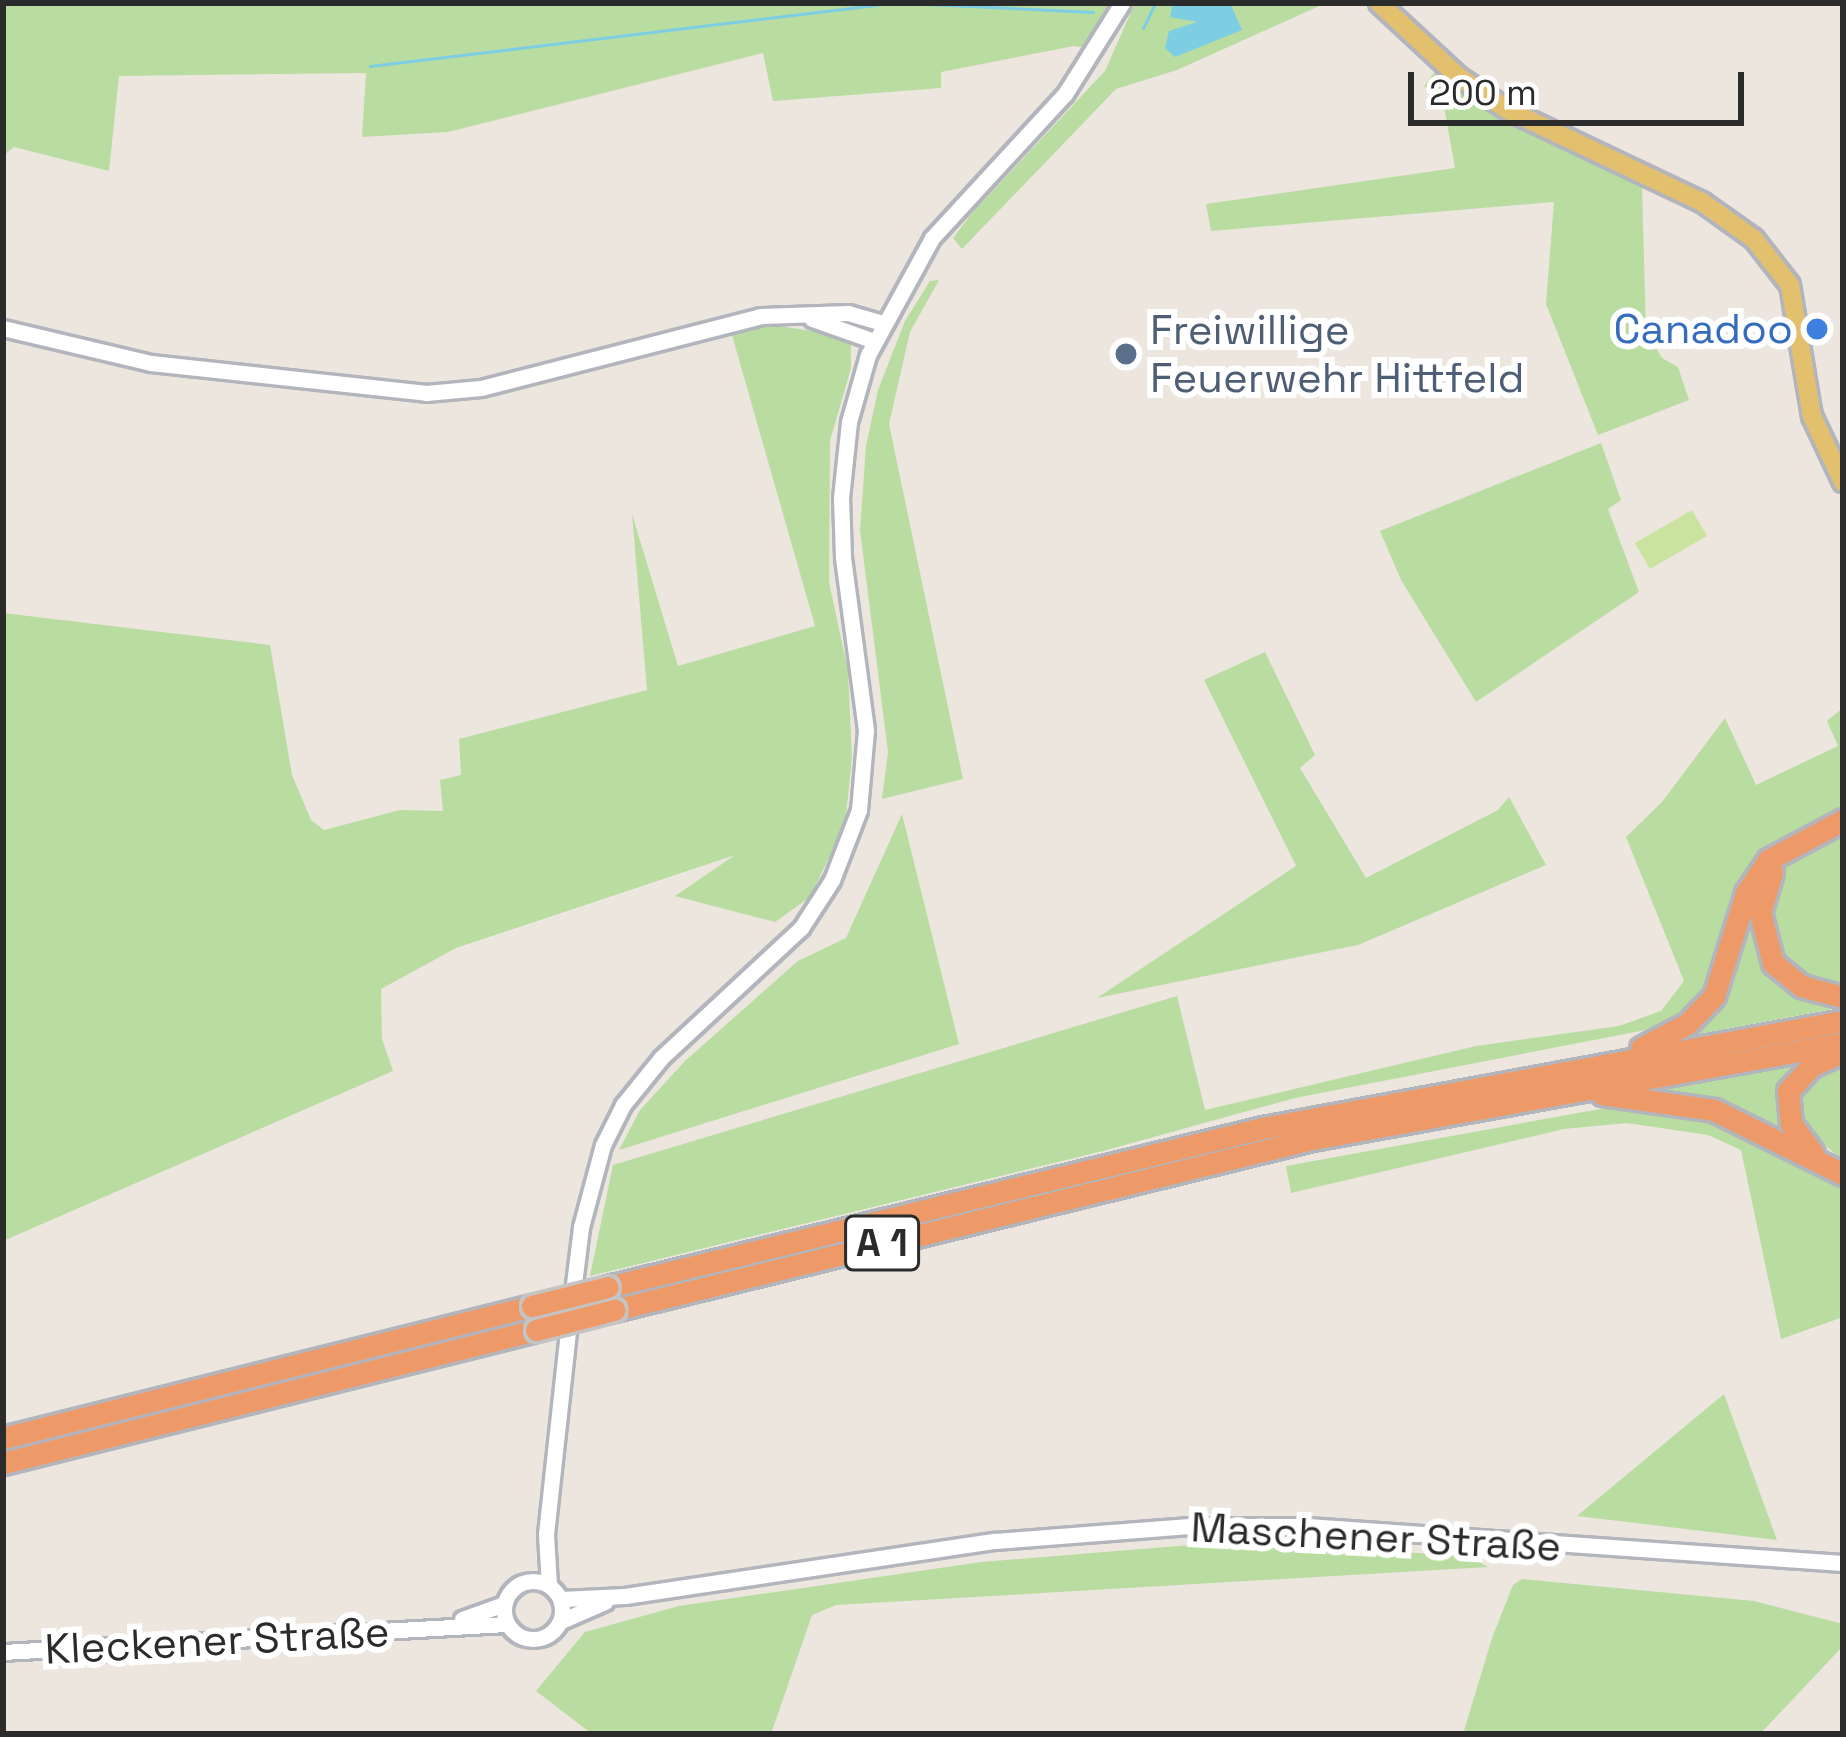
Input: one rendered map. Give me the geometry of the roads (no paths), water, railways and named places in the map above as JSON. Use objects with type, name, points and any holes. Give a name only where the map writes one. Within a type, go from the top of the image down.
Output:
[{"type":"highway","points":[[1608,1063],[1676,1031],[1706,1007],[1726,968],[1746,893],[1768,860],[1843,820]]},
{"type":"highway","points":[[1796,844],[1763,890],[1765,944],[1790,980],[1814,992],[1843,997]]},
{"type":"highway","name":"A 1","points":[[3,1438],[1263,1128],[1843,1021]]},
{"type":"highway","name":"A 1","points":[[3,1463],[1219,1160],[1843,1043]]},
{"type":"highway","points":[[1821,1162],[1791,1124],[1788,1091],[1811,1066],[1843,1052]]},
{"type":"highway","points":[[1565,1092],[1698,1105],[1758,1128],[1843,1174]]},
{"type":"main road","points":[[1378,3],[1459,77],[1554,136],[1722,213],[1770,256],[1796,302],[1812,416],[1843,482]]},
{"type":"street","points":[[546,1534],[561,1621],[552,1633],[532,1640],[507,1624],[504,1604],[513,1589],[529,1581],[546,1534],[577,1252],[603,1145],[623,1105],[661,1058],[801,928],[832,880],[859,810],[866,730],[843,557],[841,498],[849,422],[874,340],[932,238],[1065,94],[1122,3]]},
{"type":"street","points":[[3,328],[151,363],[427,393],[482,388],[724,323],[856,314],[883,323]]},
{"type":"street","points":[[803,316],[874,340]]},
{"type":"street","name":"Maschener Straße","points":[[555,1592],[625,1596],[995,1540],[1211,1526],[1307,1526],[1843,1563]]},
{"type":"street","points":[[529,1581],[555,1592]]},
{"type":"street","name":"Maschener Straße","points":[[561,1621],[625,1596]]},
{"type":"street","name":"Kleckener Straße","points":[[430,1629],[504,1604]]},
{"type":"street","name":"Kleckener Straße","points":[[3,1652],[507,1624]]},
{"type":"water","points":[[1173,3],[1230,3],[1242,30],[1175,57],[1165,48],[1169,31],[1197,22],[1170,17]]},
{"type":"waterway","points":[[370,66],[892,3]]},
{"type":"waterway","points":[[904,3],[1093,12]]},
{"type":"waterway","points":[[1143,28],[1155,3]]},
{"type":"place","name":"Canadoo","points":[[1817,329]]},
{"type":"place","name":"Freiwillige Feuerwehr Hittfeld","points":[[1126,354]]}]
